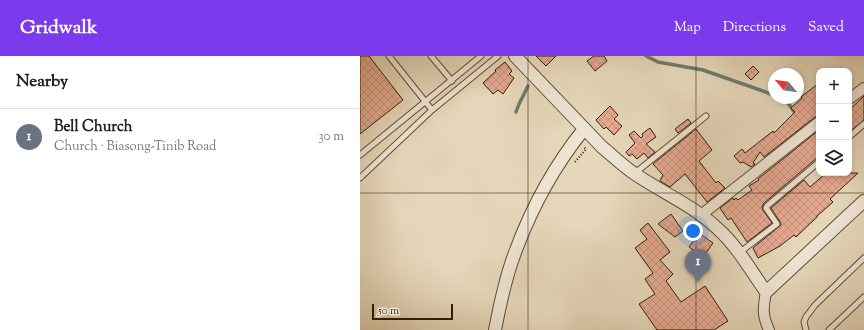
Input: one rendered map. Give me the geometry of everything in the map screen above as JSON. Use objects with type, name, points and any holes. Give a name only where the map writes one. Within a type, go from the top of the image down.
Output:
[{"type":"street","points":[[515,56],[602,147],[635,174],[702,215],[730,241],[766,292]]},
{"type":"street","points":[[852,97],[864,88]]},
{"type":"street","points":[[702,215],[816,124]]},
{"type":"street","points":[[495,330],[515,252],[528,222],[545,186],[574,141],[584,129]]},
{"type":"street","points":[[769,330],[764,320],[763,310],[766,292],[864,201]]},
{"type":"lane","points":[[389,56],[432,110]]},
{"type":"lane","points":[[431,56],[452,81]]},
{"type":"lane","points":[[360,155],[481,56]]},
{"type":"lane","points":[[360,178],[432,110],[498,56]]},
{"type":"lane","points":[[635,174],[706,116]]},
{"type":"lane","points":[[852,134],[864,124]]},
{"type":"lane","points":[[739,253],[777,224],[766,208],[767,206],[816,165]]},
{"type":"lane","points":[[806,330],[804,322],[815,305],[864,258]]},
{"type":"lane","points":[[830,330],[864,297]]},
{"type":"building","points":[[360,56],[369,56],[403,100],[360,134]]},
{"type":"building","points":[[536,56],[556,56],[546,66]]},
{"type":"building","points":[[594,56],[604,56],[607,61],[595,71],[587,61]]},
{"type":"building","points":[[505,62],[512,71],[509,74],[514,78],[503,94],[498,90],[493,94],[483,83]]},
{"type":"building","points":[[753,66],[759,72],[751,80],[745,74]]},
{"type":"building","points":[[816,85],[816,117],[764,157],[760,152],[753,163],[755,164],[751,167],[743,162],[740,163],[734,156],[742,149],[745,153],[773,131],[774,133],[795,112],[791,108],[795,104],[804,104],[804,95]]},
{"type":"building","points":[[864,96],[864,120],[852,130],[852,107]]},
{"type":"building","points":[[610,106],[618,115],[614,119],[622,126],[614,135],[606,127],[604,129],[596,120]]},
{"type":"building","points":[[688,119],[691,123],[678,133],[675,129]]},
{"type":"building","points":[[650,128],[656,137],[646,144],[655,152],[648,158],[644,153],[637,159],[632,154],[629,156],[626,152],[635,143],[629,135],[634,131],[641,138],[643,136],[642,134]]},
{"type":"building","points":[[696,129],[712,150],[699,161],[716,183],[718,181],[725,188],[707,202],[685,174],[670,187],[660,181],[663,175],[653,164]]},
{"type":"building","points":[[816,132],[816,159],[764,203],[762,207],[763,210],[772,223],[747,242],[731,218],[728,220],[720,208],[733,198],[734,200],[736,198],[738,200],[752,190],[749,186],[759,180],[758,179]]},
{"type":"building","points":[[852,173],[858,173],[830,199],[833,202],[796,237],[794,235],[780,246],[758,258],[753,248],[781,225],[771,208],[804,180],[810,187],[823,176],[852,176]]},
{"type":"building","points":[[671,214],[683,231],[675,237],[658,224]]},
{"type":"building","points":[[648,223],[670,252],[660,260],[673,274],[666,281],[681,302],[705,286],[728,321],[714,330],[657,330],[639,304],[655,294],[645,279],[653,273],[635,248],[647,239],[640,230]]},
{"type":"building","points":[[699,233],[713,243],[703,257],[689,247]]},
{"type":"waterway","points":[[646,56],[658,62],[703,70],[768,93]]},
{"type":"waterway","points":[[516,112],[528,86]]},
{"type":"waterway","points":[[789,104],[797,116]]},
{"type":"place","name":"Bell Church","points":[[698,282]]}]
